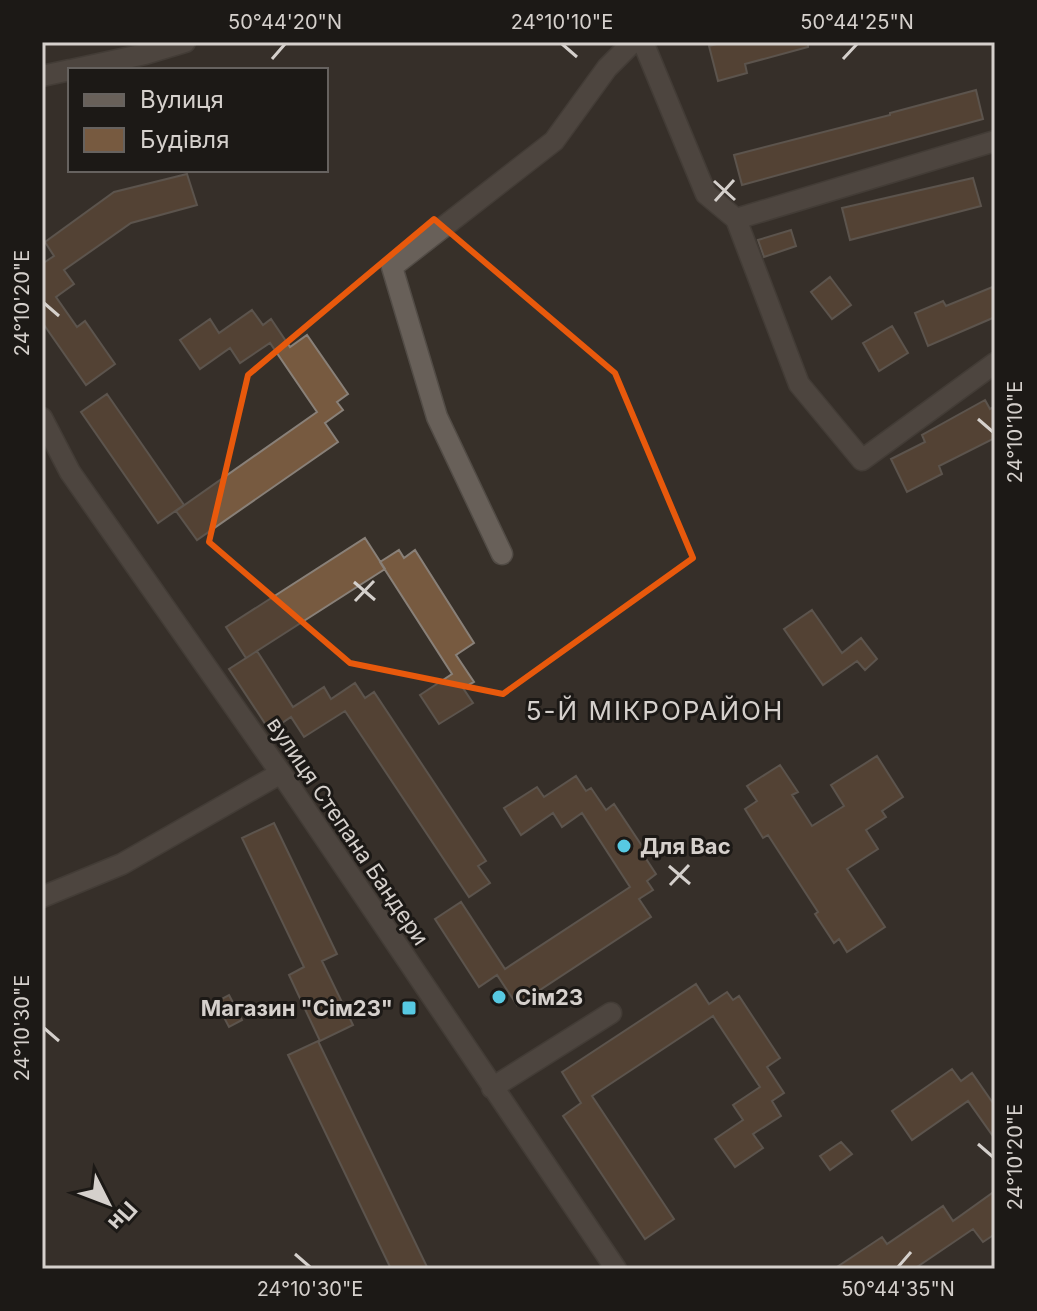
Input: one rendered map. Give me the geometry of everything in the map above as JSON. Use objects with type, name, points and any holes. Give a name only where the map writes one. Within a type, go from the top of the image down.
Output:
[{"type":"street","points":[[79,68],[185,42]]},
{"type":"street","points":[[502,554],[437,417],[392,267],[554,141],[607,68],[633,42]]},
{"type":"street","points":[[643,42],[706,194],[736,219],[799,384],[862,460],[995,363]]},
{"type":"street","points":[[42,76],[68,70]]},
{"type":"street","points":[[736,219],[995,141]]},
{"type":"street","name":"вулиця Степана Бандери","points":[[42,418],[70,472],[281,773],[616,1269]]},
{"type":"street","points":[[42,897],[122,864],[281,773]]},
{"type":"street","points":[[492,1088],[611,1013]]},
{"type":"highlighted area","points":[[434,219],[615,373],[693,558],[503,694],[350,663],[209,542],[248,375]]},
{"type":"building","points":[[724,42],[808,42],[808,47],[745,64],[747,73],[718,81],[709,46]]},
{"type":"building","points":[[976,90],[983,119],[742,185],[734,155]]},
{"type":"building","points":[[187,174],[197,205],[131,223],[64,270],[74,284],[56,297],[77,327],[85,321],[115,364],[86,385],[42,322],[42,264],[54,256],[45,242],[114,192]]},
{"type":"building","points":[[973,178],[981,206],[850,240],[842,208]]},
{"type":"building","points":[[791,230],[796,246],[764,257],[758,240]]},
{"type":"building","points":[[830,277],[851,305],[832,319],[811,292]]},
{"type":"building","points":[[995,286],[995,317],[928,346],[915,313],[943,301],[946,306]]},
{"type":"building","points":[[252,310],[263,325],[271,319],[290,347],[307,335],[348,394],[337,402],[343,410],[325,423],[338,442],[197,540],[176,511],[317,412],[270,343],[240,363],[230,348],[200,369],[180,340],[210,319],[219,333]]},
{"type":"building","points":[[892,326],[908,353],[879,371],[863,343]]},
{"type":"building","points":[[107,394],[184,505],[158,523],[81,412]]},
{"type":"building","points":[[985,400],[990,409],[995,406],[995,438],[939,466],[942,474],[907,492],[891,459],[925,442],[922,435]]},
{"type":"building","points":[[365,538],[385,569],[246,658],[226,627]]},
{"type":"building","points":[[399,550],[404,558],[415,550],[474,643],[456,655],[474,682],[463,688],[473,703],[439,724],[420,695],[452,674],[380,562]]},
{"type":"building","points":[[812,610],[842,653],[861,638],[877,659],[865,670],[857,661],[823,685],[784,629]]},
{"type":"building","points":[[257,651],[293,707],[324,687],[331,699],[355,683],[365,698],[374,692],[486,861],[478,866],[490,883],[469,897],[345,711],[304,737],[291,717],[270,731],[229,669]]},
{"type":"building","points":[[877,756],[903,797],[882,811],[886,817],[866,830],[878,849],[847,869],[885,927],[847,952],[839,939],[834,943],[815,914],[818,912],[768,835],[763,838],[745,809],[757,801],[747,786],[780,765],[798,792],[792,795],[812,826],[844,806],[831,785]]},
{"type":"building","points":[[576,776],[586,791],[591,788],[606,810],[614,804],[644,849],[641,851],[656,874],[647,881],[653,890],[639,899],[651,917],[517,1005],[497,975],[479,987],[435,919],[461,902],[505,969],[630,887],[582,813],[562,827],[553,813],[521,835],[504,808],[537,787],[544,797]]},
{"type":"building","points":[[274,823],[337,954],[322,961],[353,1025],[320,1041],[289,975],[304,967],[242,838]]},
{"type":"building","points":[[696,984],[709,1004],[727,992],[733,1000],[739,996],[780,1058],[767,1067],[784,1093],[772,1101],[781,1116],[753,1134],[763,1148],[735,1167],[715,1139],[743,1120],[733,1105],[760,1087],[713,1016],[592,1096],[674,1219],[645,1239],[563,1116],[581,1103],[562,1072]]},
{"type":"building","points":[[229,995],[242,1020],[229,1027],[216,1002]]},
{"type":"building","points":[[318,1041],[428,1269],[391,1269],[288,1055]]},
{"type":"building","points":[[952,1069],[961,1081],[972,1073],[995,1106],[995,1139],[968,1101],[912,1140],[892,1111]]},
{"type":"building","points":[[841,1142],[852,1154],[830,1170],[820,1156]]},
{"type":"building","points":[[995,1191],[995,1234],[983,1242],[973,1229],[914,1269],[834,1269],[882,1237],[887,1244],[943,1206],[953,1221]]},
{"type":"place","name":"Для Вас","points":[[624,846]]},
{"type":"place","name":"Сім23","points":[[499,997]]},
{"type":"place","name":"Магазин \"Сім23\"","points":[[409,1008]]},
{"type":"district","name":"5-Й МІКРОРАЙОН","points":[[655,710]]}]
